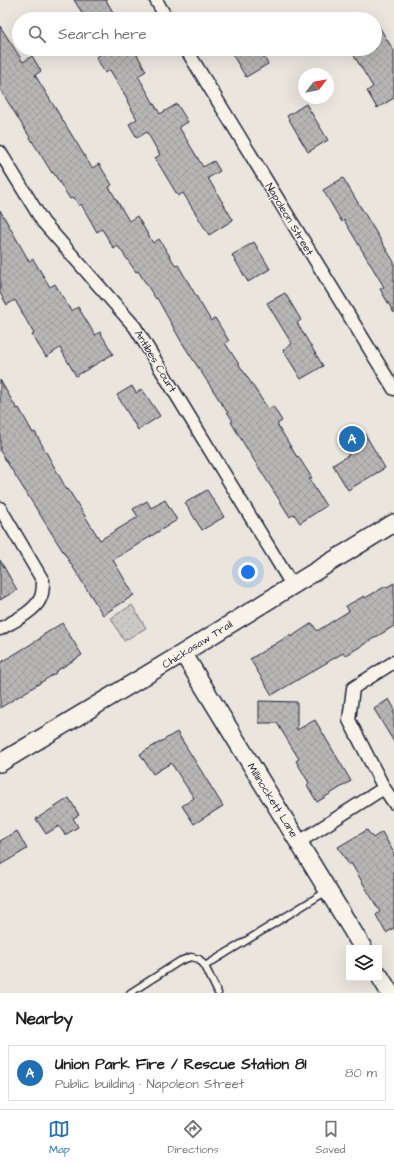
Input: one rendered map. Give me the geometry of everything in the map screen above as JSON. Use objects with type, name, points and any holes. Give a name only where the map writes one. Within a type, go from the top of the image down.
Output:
[{"type":"street","points":[[156,0],[163,12]]},
{"type":"street","name":"Napoleon Street","points":[[190,56],[394,389]]},
{"type":"street","name":"Antibes Court","points":[[0,152],[43,222],[135,327],[292,585]]},
{"type":"street","points":[[0,508],[43,581],[43,586],[40,600],[30,610],[0,629]]},
{"type":"street","name":"Chickasaw Trail","points":[[0,763],[183,653],[394,523]]},
{"type":"street","name":"Millinockett Lane","points":[[183,653],[361,945]]},
{"type":"street","points":[[394,662],[353,688],[349,720],[384,788],[394,803]]},
{"type":"street","points":[[299,842],[384,788]]},
{"type":"street","points":[[382,980],[390,993]]},
{"type":"lane","points":[[205,966],[328,890]]},
{"type":"lane","points":[[130,993],[180,961],[192,957],[199,959],[205,966],[217,993]]},
{"type":"shaded area","points":[[132,605],[146,628],[124,641],[111,618]]},
{"type":"building","points":[[74,0],[106,0],[113,12],[82,12]]},
{"type":"building","points":[[0,26],[12,45],[12,56],[19,56],[23,62],[32,56],[41,71],[35,75],[92,168],[99,164],[112,185],[109,187],[129,221],[137,216],[153,243],[159,239],[176,266],[178,265],[211,321],[215,318],[229,341],[225,343],[268,409],[273,406],[282,421],[277,424],[312,478],[309,479],[326,506],[300,523],[294,514],[290,517],[247,449],[231,422],[233,421],[181,341],[157,298],[156,299],[138,271],[136,272],[118,246],[114,249],[102,229],[97,232],[81,204],[79,206],[74,197],[70,199],[53,172],[52,173],[0,89]]},
{"type":"building","points":[[382,31],[394,51],[394,98],[377,108],[367,91],[373,87],[354,56],[382,56]]},
{"type":"building","points":[[138,56],[146,71],[138,76],[160,114],[177,104],[188,122],[179,127],[203,167],[214,161],[220,171],[208,178],[233,220],[209,235],[183,193],[178,196],[155,158],[160,155],[147,132],[137,138],[129,124],[137,119],[127,101],[128,100],[110,70],[105,73],[96,57]]},
{"type":"building","points":[[233,56],[263,56],[268,64],[246,77]]},
{"type":"building","points":[[306,104],[328,140],[308,152],[287,116]]},
{"type":"building","points":[[343,178],[394,262],[394,313],[380,289],[384,287],[344,220],[342,222],[323,190]]},
{"type":"building","points":[[0,210],[29,261],[33,259],[50,287],[55,284],[71,311],[78,307],[95,335],[100,332],[113,354],[76,376],[60,348],[46,357],[32,335],[34,334],[15,300],[7,305],[0,293]]},
{"type":"building","points":[[254,242],[270,269],[248,282],[232,255]]},
{"type":"building","points":[[285,293],[301,320],[297,323],[323,366],[301,379],[283,350],[292,344],[267,303]]},
{"type":"building","points":[[0,380],[17,409],[19,408],[33,433],[35,432],[67,490],[68,489],[100,540],[138,517],[133,509],[147,501],[151,508],[165,500],[177,520],[113,560],[134,595],[103,615],[0,451]]},
{"type":"building","points":[[132,386],[136,393],[142,389],[160,416],[138,430],[117,395]]},
{"type":"building","points":[[365,434],[385,468],[348,490],[333,465],[349,455],[344,447]]},
{"type":"building","points":[[207,490],[224,517],[202,530],[185,503]]},
{"type":"building","points":[[0,560],[17,590],[0,600]]},
{"type":"building","points":[[394,583],[394,626],[345,656],[343,653],[272,695],[250,659],[290,635],[291,637],[312,623],[317,631],[349,611],[346,606],[364,596],[365,598]]},
{"type":"building","points":[[62,623],[82,655],[0,708],[0,663],[41,638],[40,637]]},
{"type":"building","points":[[389,699],[394,708],[394,742],[374,709]]},
{"type":"building","points":[[259,701],[297,702],[297,730],[315,720],[351,781],[317,802],[307,785],[309,783],[296,761],[299,759],[277,723],[259,723]]},
{"type":"building","points":[[177,732],[223,806],[194,824],[182,806],[194,798],[171,763],[153,774],[140,754]]},
{"type":"building","points":[[69,798],[79,815],[73,818],[78,827],[65,835],[59,826],[46,834],[36,819]]},
{"type":"building","points":[[367,830],[373,838],[382,832],[394,853],[394,928],[386,933],[376,915],[380,912],[351,863],[349,865],[338,847]]},
{"type":"building","points":[[17,831],[27,849],[0,865],[0,841]]},
{"type":"place","name":"Union Park Fire / Rescue Station 81","points":[[352,439]]}]
